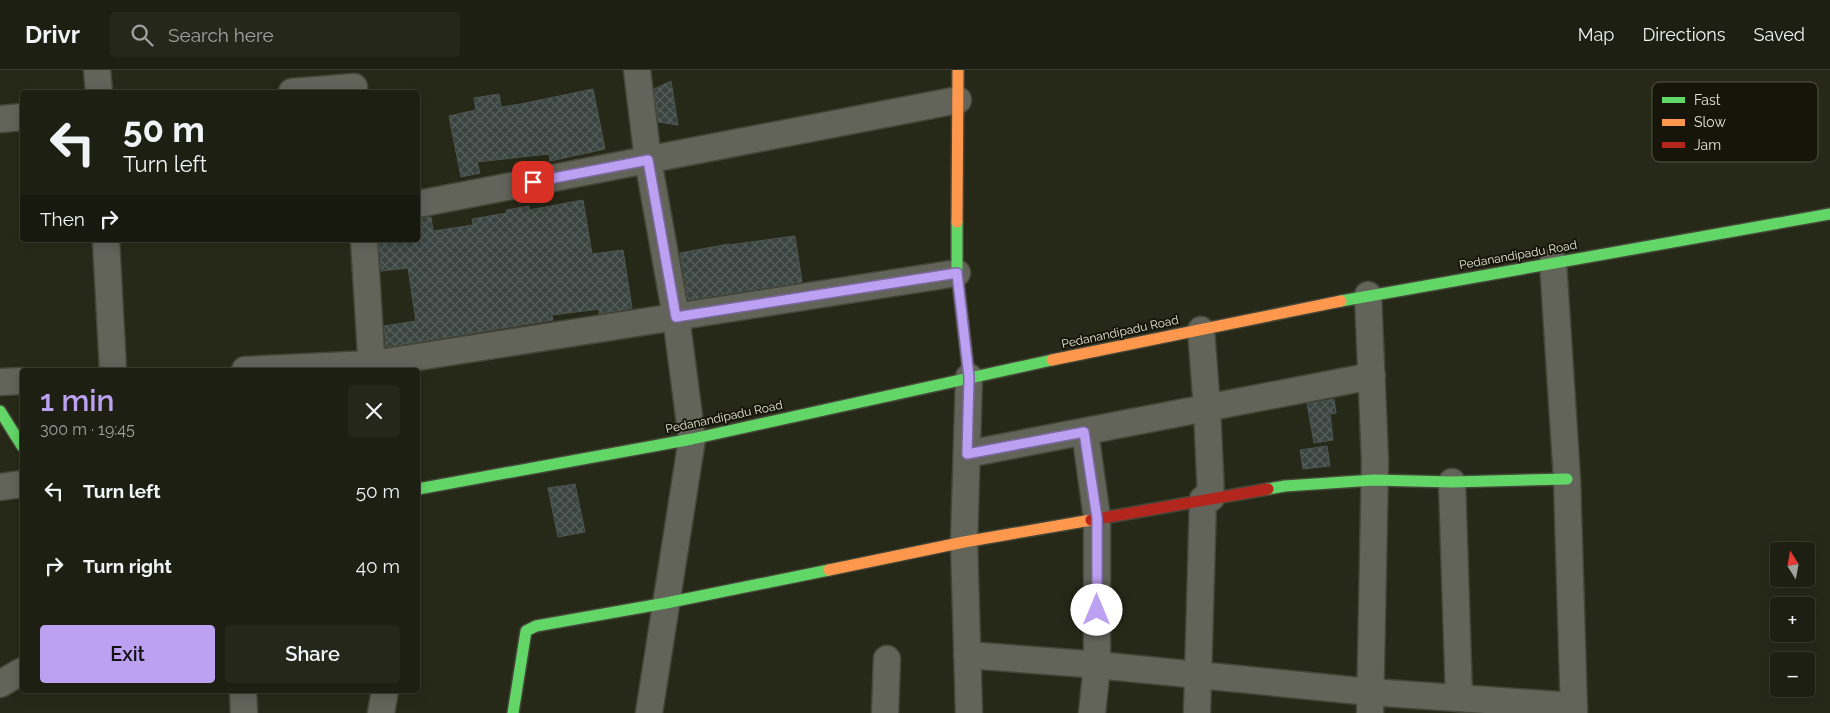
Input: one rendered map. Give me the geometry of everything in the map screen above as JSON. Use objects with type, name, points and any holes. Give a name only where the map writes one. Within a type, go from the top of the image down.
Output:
[{"type":"street","points":[[98,70],[98,90]]},
{"type":"street","points":[[638,70],[648,160],[676,317],[692,439],[649,713]]},
{"type":"street","points":[[958,70],[957,273],[969,377],[964,542],[969,713]]},
{"type":"street","points":[[306,90],[357,83]]},
{"type":"street","points":[[420,204],[958,100]]},
{"type":"street","points":[[0,119],[20,117]]},
{"type":"street","name":"Pedanandipadu Road","points":[[420,489],[692,439],[969,377],[1368,295],[1830,214]]},
{"type":"street","points":[[106,242],[113,368]]},
{"type":"street","points":[[364,242],[373,367]]},
{"type":"street","points":[[967,655],[1199,676],[1370,702],[1458,698],[1574,709],[1567,479],[1553,262]]},
{"type":"street","points":[[330,368],[373,367],[957,273]]},
{"type":"street","points":[[1368,295],[1374,480],[1370,702]]},
{"type":"street","points":[[1197,713],[1207,499],[1207,408],[1200,330]]},
{"type":"street","points":[[967,454],[1372,376]]},
{"type":"street","points":[[0,382],[20,381]]},
{"type":"street","points":[[0,412],[20,443]]},
{"type":"street","points":[[1084,432],[1097,518],[1097,666],[1092,713]]},
{"type":"street","points":[[513,713],[526,631],[536,626],[666,603],[964,542],[1285,486],[1374,480],[1452,482],[1567,479]]},
{"type":"street","points":[[1452,482],[1458,698]]},
{"type":"street","points":[[0,487],[20,484]]},
{"type":"street","points":[[885,713],[887,659]]},
{"type":"street","points":[[0,684],[20,672]]},
{"type":"street","points":[[243,693],[244,713]]},
{"type":"street","points":[[381,713],[384,693]]},
{"type":"building","points":[[671,81],[678,125],[658,122],[654,89]]},
{"type":"building","points":[[593,89],[605,149],[550,161],[549,154],[477,162],[480,173],[461,177],[449,116],[476,110],[474,98],[499,94],[501,107]]},
{"type":"building","points":[[583,200],[592,254],[623,250],[632,308],[599,314],[599,309],[552,315],[553,320],[386,347],[384,326],[416,321],[408,268],[381,271],[379,242],[420,242],[420,219],[431,217],[433,231],[473,225],[472,219],[507,213],[506,210],[529,206],[529,210]]},
{"type":"building","points":[[795,236],[802,282],[688,300],[680,253],[729,244]]},
{"type":"building","points":[[1334,399],[1336,413],[1330,414],[1333,440],[1314,443],[1307,404]]},
{"type":"building","points":[[1327,446],[1330,466],[1303,469],[1300,450]]},
{"type":"building","points":[[575,484],[585,532],[558,537],[548,488]]},
{"type":"traffic: fast","points":[[1341,301],[1830,214]]},
{"type":"traffic: fast","points":[[957,222],[957,273],[969,377]]},
{"type":"traffic: fast","points":[[420,489],[692,439],[1052,360]]},
{"type":"traffic: fast","points":[[0,411],[20,443]]},
{"type":"traffic: fast","points":[[1268,489],[1285,486],[1374,480],[1452,482],[1567,479]]},
{"type":"traffic: fast","points":[[513,713],[526,631],[536,626],[666,603],[829,570]]},
{"type":"traffic: slow","points":[[957,222],[958,70]]},
{"type":"traffic: slow","points":[[1052,360],[1341,301]]},
{"type":"traffic: slow","points":[[829,570],[964,542],[1091,520]]},
{"type":"traffic: jam","points":[[1091,520],[1268,489]]},
{"type":"route","points":[[533,182],[648,160],[676,317],[957,273],[969,377],[967,454],[1084,432],[1097,518],[1097,610]]}]
